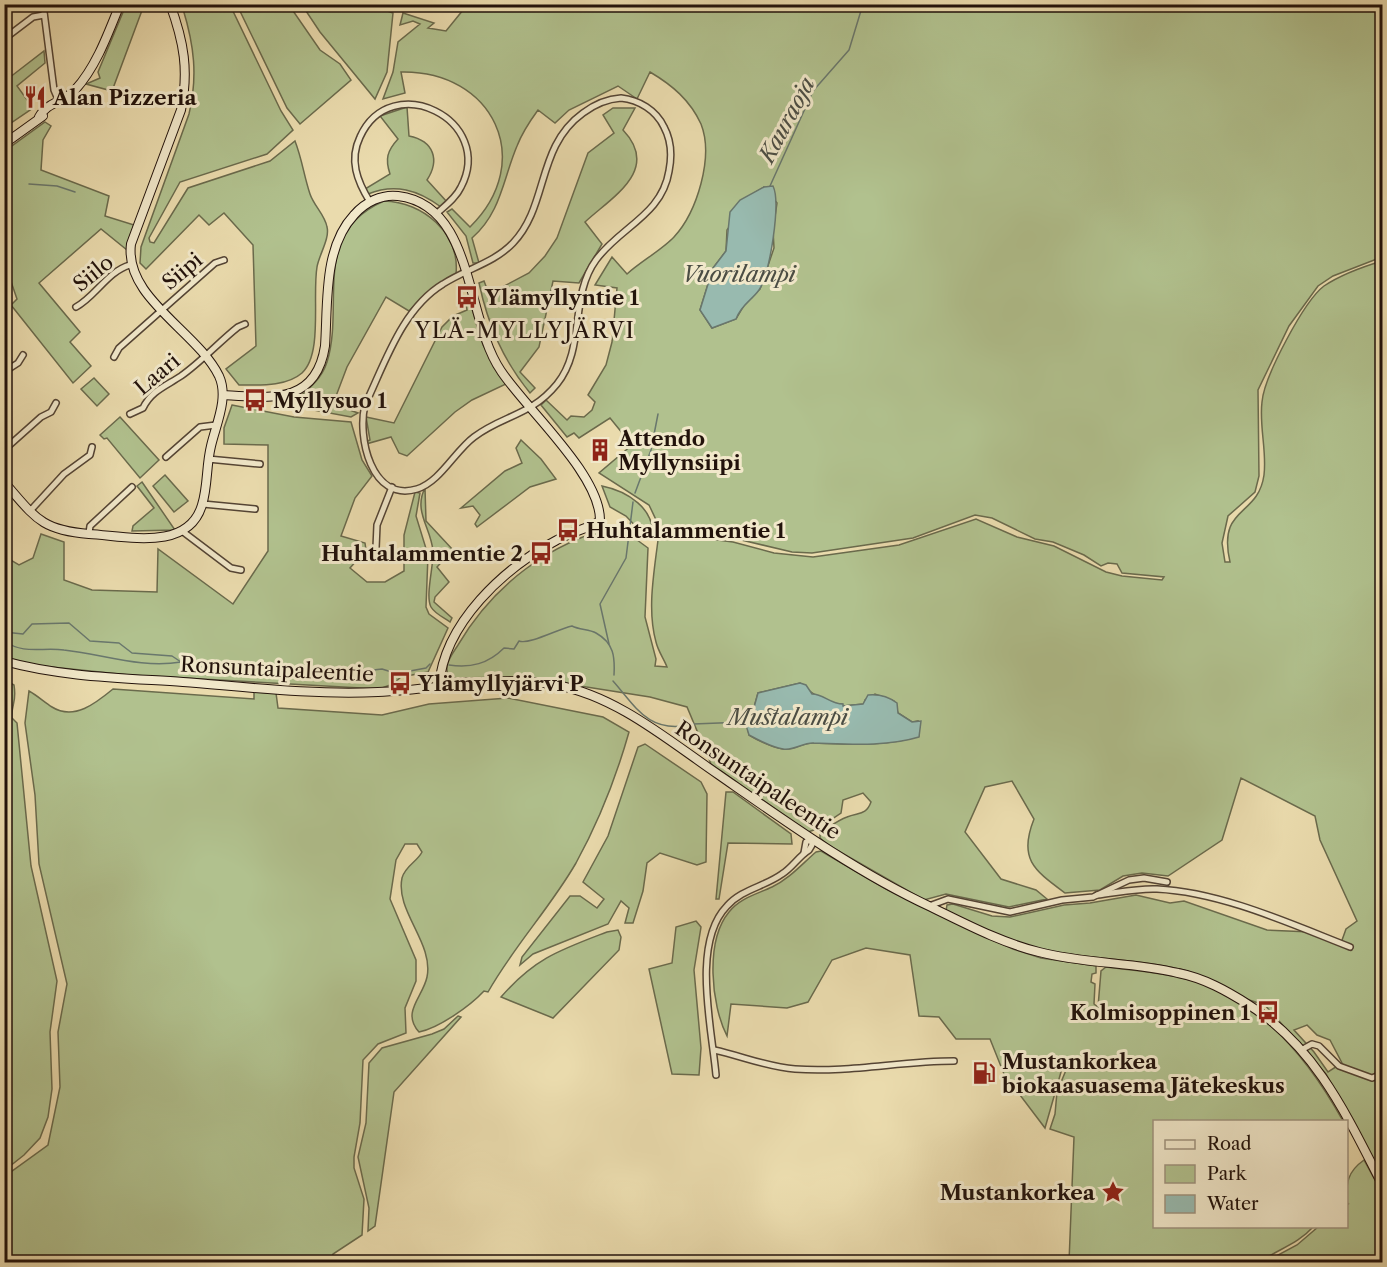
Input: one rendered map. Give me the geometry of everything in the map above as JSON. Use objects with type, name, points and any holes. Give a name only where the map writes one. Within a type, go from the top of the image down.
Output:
[{"type":"street","points":[[43,4],[54,86],[61,99]]},
{"type":"street","points":[[4,144],[73,92],[98,57],[120,4]]},
{"type":"street","points":[[4,482],[42,523],[54,529],[88,534],[160,537],[182,531],[191,524],[203,504],[208,459],[223,395],[218,375],[138,282],[130,265],[131,244],[181,110],[185,91],[185,54],[170,4]]},
{"type":"street","points":[[4,39],[33,17],[44,15]]},
{"type":"street","points":[[629,99],[646,106],[662,123],[670,146],[671,163],[663,192],[647,214],[606,249],[592,266],[582,292],[576,340],[566,370],[546,396],[531,409],[474,437],[420,488],[404,490],[392,487],[378,475],[366,454],[362,435],[365,405],[410,315],[432,291],[502,253],[523,231],[555,144],[580,115],[603,101],[629,99]]},
{"type":"street","points":[[370,202],[356,173],[354,158],[361,133],[372,119],[392,107],[406,104],[426,106],[447,117],[457,128],[464,141],[467,156],[461,189],[436,214]]},
{"type":"street","points":[[223,395],[284,396],[302,388],[316,374],[323,361],[333,256],[353,215],[370,202],[395,196],[409,198],[436,214],[458,244],[486,344],[501,372],[587,481],[600,521],[534,553],[485,595],[459,631],[446,657],[439,686]]},
{"type":"street","name":"Siipi","points":[[114,357],[118,348],[162,309],[215,263],[224,260]]},
{"type":"street","name":"Siilo","points":[[76,307],[86,303],[92,294],[122,267],[130,265]]},
{"type":"street","name":"Laari","points":[[130,414],[142,408],[162,386],[180,376],[238,327],[246,324]]},
{"type":"street","points":[[4,372],[18,363],[23,355]]},
{"type":"street","points":[[4,450],[41,417],[51,412],[56,403]]},
{"type":"street","points":[[166,457],[200,427],[216,425]]},
{"type":"street","points":[[30,511],[64,474],[90,455],[92,447]]},
{"type":"street","points":[[208,459],[260,464]]},
{"type":"street","points":[[88,534],[90,526],[132,487]]},
{"type":"street","points":[[376,548],[376,525],[392,487]]},
{"type":"street","points":[[203,504],[255,509]]},
{"type":"street","points":[[182,531],[231,568],[241,570]]},
{"type":"street","name":"Ronsuntaipaleentie","points":[[4,661],[30,669],[319,693],[380,693],[439,686],[517,681],[579,690],[623,711],[811,839],[889,886],[929,906],[1014,945],[1042,953],[1162,970],[1199,979],[1249,1005],[1303,1049],[1332,1089],[1383,1184]]},
{"type":"street","points":[[716,1075],[706,996],[709,952],[718,918],[735,898],[783,874],[812,845],[811,839]]},
{"type":"street","points":[[1097,895],[1129,880],[1144,878],[1167,882]]},
{"type":"street","points":[[929,906],[948,899],[1010,912],[1097,895],[1154,889],[1182,892],[1270,916],[1350,946]]},
{"type":"street","points":[[1303,1049],[1312,1044],[1319,1046],[1334,1062],[1350,1071],[1372,1078],[1383,1074]]},
{"type":"street","points":[[714,1050],[771,1066],[797,1069],[831,1070],[954,1060]]},
{"type":"green space","points":[[126,5],[144,5],[112,91],[86,84],[100,78],[98,72]]},
{"type":"green space","points":[[186,5],[230,5],[281,111],[293,130],[267,154],[180,182],[149,238],[150,242],[154,243],[188,188],[270,161],[295,141],[310,194],[324,218],[328,231],[317,267],[316,324],[312,352],[302,373],[288,381],[264,385],[239,385],[226,369],[256,346],[253,245],[224,213],[209,225],[199,215],[146,269],[140,263],[141,247],[192,100],[194,61],[183,9]]},
{"type":"green space","points":[[237,5],[289,5],[320,50],[340,64],[351,80],[300,124],[287,108]]},
{"type":"green space","points":[[302,5],[370,5],[393,13],[387,72],[375,99],[320,32]]},
{"type":"green space","points":[[461,5],[1382,5],[1382,257],[1333,276],[1318,286],[1289,326],[1258,390],[1259,476],[1255,492],[1228,516],[1222,543],[1225,562],[1230,562],[1227,544],[1229,530],[1233,521],[1254,499],[1264,475],[1262,402],[1264,390],[1286,340],[1306,307],[1324,286],[1352,271],[1382,261],[1382,1177],[1326,1074],[1264,1004],[1242,997],[1180,969],[1031,947],[946,911],[947,905],[953,904],[992,916],[1010,917],[1064,905],[1136,895],[1170,903],[1184,901],[1267,930],[1311,932],[1341,943],[1346,929],[1357,921],[1320,840],[1315,816],[1241,778],[1222,840],[1168,876],[1142,873],[1123,876],[1100,890],[1065,893],[1037,870],[1032,862],[1028,844],[1034,819],[1012,781],[985,787],[965,832],[1001,879],[1036,890],[1047,899],[1009,907],[946,894],[924,900],[828,845],[820,838],[820,833],[837,822],[867,810],[871,802],[863,793],[843,800],[841,813],[817,829],[808,832],[711,764],[687,707],[650,697],[523,677],[449,678],[447,665],[453,653],[472,623],[506,585],[547,555],[569,543],[618,526],[648,548],[645,617],[656,659],[655,666],[667,667],[657,645],[652,617],[655,565],[658,540],[662,533],[733,542],[774,553],[813,557],[899,545],[976,519],[1017,537],[1054,546],[1106,572],[1162,580],[1164,577],[1122,573],[1117,564],[1108,563],[1101,566],[1084,555],[1053,542],[1035,539],[992,518],[975,515],[913,538],[812,553],[792,552],[733,538],[700,535],[659,526],[649,505],[599,473],[632,445],[610,418],[579,438],[574,433],[567,437],[541,405],[546,400],[567,420],[571,416],[584,417],[592,410],[595,402],[588,395],[606,365],[612,342],[617,288],[595,285],[612,257],[627,274],[669,242],[682,226],[696,199],[704,168],[705,137],[701,124],[697,115],[680,94],[650,72],[637,99],[618,86],[569,110],[555,123],[538,110],[519,141],[495,207],[482,228],[472,238],[479,263],[473,263],[466,236],[447,212],[452,209],[470,227],[490,201],[500,175],[502,148],[495,124],[481,103],[460,86],[433,75],[401,72],[405,93],[383,99],[393,72],[398,42],[420,24],[413,21],[400,25],[403,13],[434,23],[428,28],[446,31],[463,10]],"holes":[[[764,187],[777,203],[773,230],[774,248],[760,289],[747,300],[736,319],[712,328],[700,310],[713,268],[726,251],[727,230],[754,193]],[[800,683],[820,698],[843,706],[864,704],[865,700],[875,694],[894,701],[898,713],[912,722],[918,721],[919,736],[893,742],[810,743],[791,749],[779,748],[765,744],[749,735],[746,718],[753,711],[758,693]],[[1307,1025],[1317,1035],[1330,1040],[1342,1063],[1328,1072],[1294,1030]]]},
{"type":"green space","points":[[44,51],[45,63],[17,86],[33,108],[5,127],[5,81]]},
{"type":"green space","points":[[407,107],[409,136],[424,142],[432,152],[433,165],[427,180],[447,202],[441,207],[424,196],[406,190],[388,189],[368,194],[365,189],[390,174],[388,155],[398,139],[380,116]]},
{"type":"green space","points":[[613,108],[635,108],[623,130],[633,144],[637,158],[635,170],[619,192],[585,222],[602,244],[579,283],[553,281],[539,347],[520,372],[535,388],[530,393],[504,355],[487,313],[479,283],[484,281],[489,294],[529,273],[545,256],[557,238],[588,153],[614,133],[603,115]]},
{"type":"green space","points":[[45,122],[51,126],[43,140],[41,170],[109,196],[105,216],[134,225],[127,250],[101,229],[39,283],[80,332],[70,342],[91,366],[73,383],[11,305],[17,299],[5,264],[5,151]]},
{"type":"green space","points":[[384,201],[412,207],[436,222],[452,245],[456,259],[456,274],[430,290],[409,311],[386,297],[347,367],[333,404],[358,413],[351,417],[297,407],[298,398],[319,378],[327,362],[332,340],[334,272],[338,251],[346,232],[361,215]]},
{"type":"green space","points":[[469,299],[483,345],[506,384],[472,400],[455,412],[407,456],[399,453],[391,437],[366,444],[365,442],[370,440],[366,417],[394,423],[442,327],[453,316],[467,310],[465,300]]},
{"type":"green space","points":[[94,378],[109,394],[97,406],[81,389]]},
{"type":"green space","points":[[232,405],[294,417],[351,422],[362,460],[372,476],[355,498],[341,536],[365,543],[366,550],[350,568],[367,582],[385,582],[404,571],[404,535],[415,492],[420,493],[416,516],[428,555],[426,607],[429,614],[448,628],[428,672],[401,677],[393,684],[379,689],[129,675],[32,665],[5,658],[4,556],[19,565],[33,558],[41,534],[64,542],[64,580],[92,590],[157,592],[158,549],[233,604],[268,551],[268,445],[224,444],[224,428]]},
{"type":"green space","points":[[120,417],[159,460],[140,478],[107,438],[104,439],[100,435]]},
{"type":"green space","points":[[521,440],[541,459],[556,479],[530,487],[477,527],[475,524],[480,515],[473,506],[461,508],[505,471],[522,463],[516,448]]},
{"type":"green space","points":[[165,475],[188,501],[174,512],[153,486]]},
{"type":"green space","points":[[142,482],[175,530],[132,531],[133,526],[154,508],[137,486]]},
{"type":"green space","points":[[602,486],[630,497],[645,510],[652,527],[652,537],[643,534],[626,516],[610,507]]},
{"type":"green space","points":[[425,488],[426,521],[453,550],[437,567],[449,582],[435,597],[434,602],[452,618],[450,622],[435,612],[429,602],[433,551],[422,512],[422,496]]},
{"type":"green space","points":[[5,680],[14,685],[12,718],[17,723],[31,866],[57,981],[50,1032],[52,1089],[48,1117],[40,1138],[5,1170]]},
{"type":"green space","points":[[113,689],[254,699],[254,692],[276,693],[278,708],[382,715],[429,704],[508,698],[603,717],[629,732],[606,799],[576,863],[488,992],[484,991],[463,1010],[445,1021],[419,1032],[412,1018],[415,1004],[425,984],[428,964],[401,890],[404,874],[422,852],[417,844],[405,844],[396,860],[390,899],[416,960],[416,981],[405,1008],[406,1033],[378,1044],[363,1060],[360,1123],[354,1157],[354,1168],[364,1199],[362,1235],[333,1254],[330,1262],[5,1262],[4,1177],[48,1145],[60,1087],[58,1032],[67,984],[39,864],[35,795],[25,723],[29,691],[52,707],[68,712],[92,705]]},
{"type":"green space","points":[[645,744],[701,782],[707,794],[706,862],[697,865],[660,853],[647,863],[643,891],[633,923],[625,923],[629,908],[621,901],[608,924],[533,954],[520,965],[522,957],[570,896],[580,896],[597,908],[604,899],[583,882],[608,836],[638,747]]},
{"type":"green space","points":[[726,792],[733,792],[791,834],[792,844],[728,843],[719,899],[716,899]]},
{"type":"green space","points":[[821,851],[888,890],[1013,949],[1041,958],[1096,966],[1096,973],[1092,974],[1091,982],[1095,984],[1094,1004],[1098,1007],[1101,971],[1106,967],[1186,979],[1221,992],[1244,1004],[1264,1020],[1300,1057],[1342,1120],[1153,1120],[1153,1228],[1312,1228],[1301,1238],[1260,1262],[1069,1262],[1074,1137],[1050,1129],[1055,1114],[1057,1092],[1071,1058],[1065,1058],[1045,1128],[1004,1074],[990,1039],[956,1039],[939,1017],[919,1016],[910,955],[866,948],[832,960],[808,1002],[787,1008],[731,1004],[727,1036],[717,1008],[713,973],[716,939],[721,924],[738,903],[778,884],[816,852]]},
{"type":"green space","points":[[696,921],[701,927],[694,970],[701,1048],[699,1075],[672,1074],[649,969],[672,963],[676,927]]},
{"type":"green space","points":[[618,930],[621,937],[619,950],[553,1018],[501,997],[525,973],[549,957],[590,938]]},
{"type":"green space","points":[[458,1016],[461,1017],[394,1092],[375,1226],[368,1231],[369,1208],[358,1157],[366,1123],[369,1063],[382,1048],[444,1029]]},
{"type":"green space","points":[[1364,1160],[1382,1193],[1382,1262],[1265,1262],[1297,1245],[1317,1228],[1348,1228],[1348,1181],[1358,1164]]},
{"type":"water","name":"Vuorilampi","points":[[773,186],[776,207],[775,222],[763,282],[736,319],[712,328],[700,310],[713,268],[726,251],[730,212],[740,200],[764,187]]},
{"type":"water","name":"Mustalampi","points":[[800,683],[806,685],[812,694],[843,704],[843,706],[863,704],[868,695],[890,699],[897,703],[898,713],[912,722],[921,721],[919,737],[880,744],[810,743],[787,749],[770,745],[749,735],[745,722],[753,711],[758,693]]},
{"type":"waterway","name":"Kauraoja","points":[[770,186],[813,91],[849,50],[863,4]]},
{"type":"waterway","points":[[29,184],[57,186],[75,192]]},
{"type":"waterway","points":[[635,493],[651,450],[658,414]]},
{"type":"waterway","points":[[609,644],[600,604],[626,558],[633,502]]},
{"type":"waterway","points":[[4,632],[23,634],[32,624],[69,623],[90,641],[119,643],[132,653],[172,656],[181,662],[219,670],[275,668],[298,674],[318,674],[328,667]]},
{"type":"waterway","points":[[449,665],[479,664],[492,658],[504,648],[514,649],[519,641],[536,639],[572,626],[593,632],[607,641],[612,651],[614,675]]},
{"type":"waterway","points":[[4,641],[19,648],[56,649],[152,664],[181,662]]},
{"type":"waterway","points":[[410,671],[426,668],[430,664]]},
{"type":"waterway","points":[[338,674],[382,669],[398,674]]},
{"type":"waterway","points":[[613,681],[644,716],[663,725],[689,725]]},
{"type":"waterway","points":[[693,724],[745,722]]},
{"type":"place","name":"Alan Pizzeria","points":[[35,97]]},
{"type":"place","name":"Ylämyllyntie 1","points":[[467,297]]},
{"type":"place","name":"Myllysuo 1","points":[[255,400]]},
{"type":"place","name":"Attendo Myllynsiipi","points":[[600,450]]},
{"type":"place","name":"Huhtalammentie 1","points":[[568,530]]},
{"type":"place","name":"Huhtalammentie 2","points":[[541,553]]},
{"type":"place","name":"Ylämyllyjärvi P","points":[[400,683]]},
{"type":"place","name":"Kolmisoppinen 1","points":[[1268,1012]]},
{"type":"place","name":"Mustankorkea biokaasuasema Jätekeskus","points":[[984,1073]]},
{"type":"place","name":"Mustankorkea","points":[[1113,1192]]},
{"type":"district","name":"YLÄ-MYLLYJÄRVI","points":[[525,330]]}]
